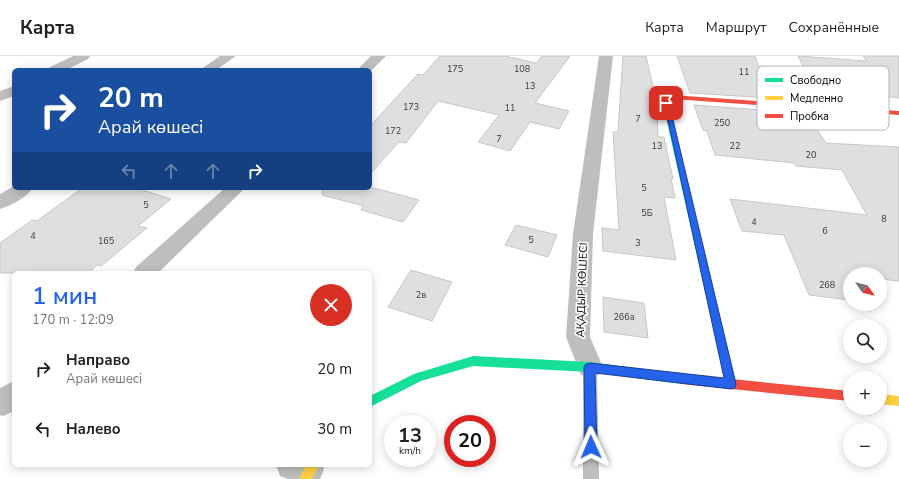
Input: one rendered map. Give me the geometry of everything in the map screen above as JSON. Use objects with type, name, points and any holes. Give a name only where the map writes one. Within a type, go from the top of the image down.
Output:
[{"type":"street","points":[[59,68],[83,56]]},
{"type":"street","points":[[210,68],[229,56]]},
{"type":"street","points":[[366,68],[379,56]]},
{"type":"street","name":"АҚАДЫР КӨШЕСІ","points":[[590,367],[578,337],[583,234],[606,56]]},
{"type":"street","points":[[0,97],[12,91]]},
{"type":"street","points":[[731,384],[666,103],[671,97],[757,103]]},
{"type":"street","points":[[889,112],[899,113]]},
{"type":"street","points":[[0,203],[21,190]]},
{"type":"street","points":[[146,271],[234,190]]},
{"type":"street","points":[[372,401],[418,377],[473,361],[590,367],[731,384],[843,395]]},
{"type":"street","points":[[887,400],[899,401]]},
{"type":"lane","points":[[590,367],[591,479]]},
{"type":"building","points":[[440,56],[505,56],[536,63],[542,56],[570,56],[535,103],[569,111],[559,129],[530,122],[510,151],[478,142],[499,115],[438,101],[406,143],[399,142],[372,172],[372,124],[418,74],[423,75]]},
{"type":"building","points":[[623,56],[646,56],[657,105],[658,137],[664,137],[673,179],[671,179],[675,198],[664,197],[676,260],[603,251],[602,228],[619,230],[613,132],[618,132]]},
{"type":"building","points":[[677,56],[755,56],[759,66],[757,66],[757,97],[690,93]]},
{"type":"building","points":[[798,56],[867,61],[863,56],[899,56],[899,98],[889,97],[889,66],[803,66]]},
{"type":"building","points":[[694,105],[757,110],[757,130],[817,130],[826,143],[899,147],[899,281],[887,280],[887,267],[843,267],[843,299],[809,295],[784,235],[742,231],[730,199],[867,215],[842,170],[796,166],[794,163],[715,155],[707,131],[703,130]]},
{"type":"building","points":[[372,188],[374,188],[419,200],[403,222],[361,210],[364,206],[322,195],[323,190],[372,190]]},
{"type":"building","points":[[79,190],[142,190],[171,199],[138,226],[147,228],[101,266],[97,265],[91,271],[12,271],[12,273],[0,273],[0,243],[32,220],[37,221]]},
{"type":"building","points":[[516,225],[557,235],[548,257],[505,245]]},
{"type":"building","points":[[411,270],[452,282],[432,321],[388,307]]},
{"type":"building","points":[[603,297],[644,303],[648,338],[604,332]]},
{"type":"traffic: fast","points":[[670,122],[731,384]]},
{"type":"traffic: fast","points":[[372,401],[418,377],[473,361],[590,367],[681,379]]},
{"type":"traffic: slow","points":[[887,400],[899,401]]},
{"type":"traffic: slow","points":[[305,479],[312,467]]},
{"type":"traffic: jam","points":[[670,122],[666,103],[671,97],[757,103]]},
{"type":"traffic: jam","points":[[889,112],[899,113]]},
{"type":"traffic: jam","points":[[681,379],[843,395]]},
{"type":"route","points":[[591,447],[590,367],[731,384],[666,103]]}]
